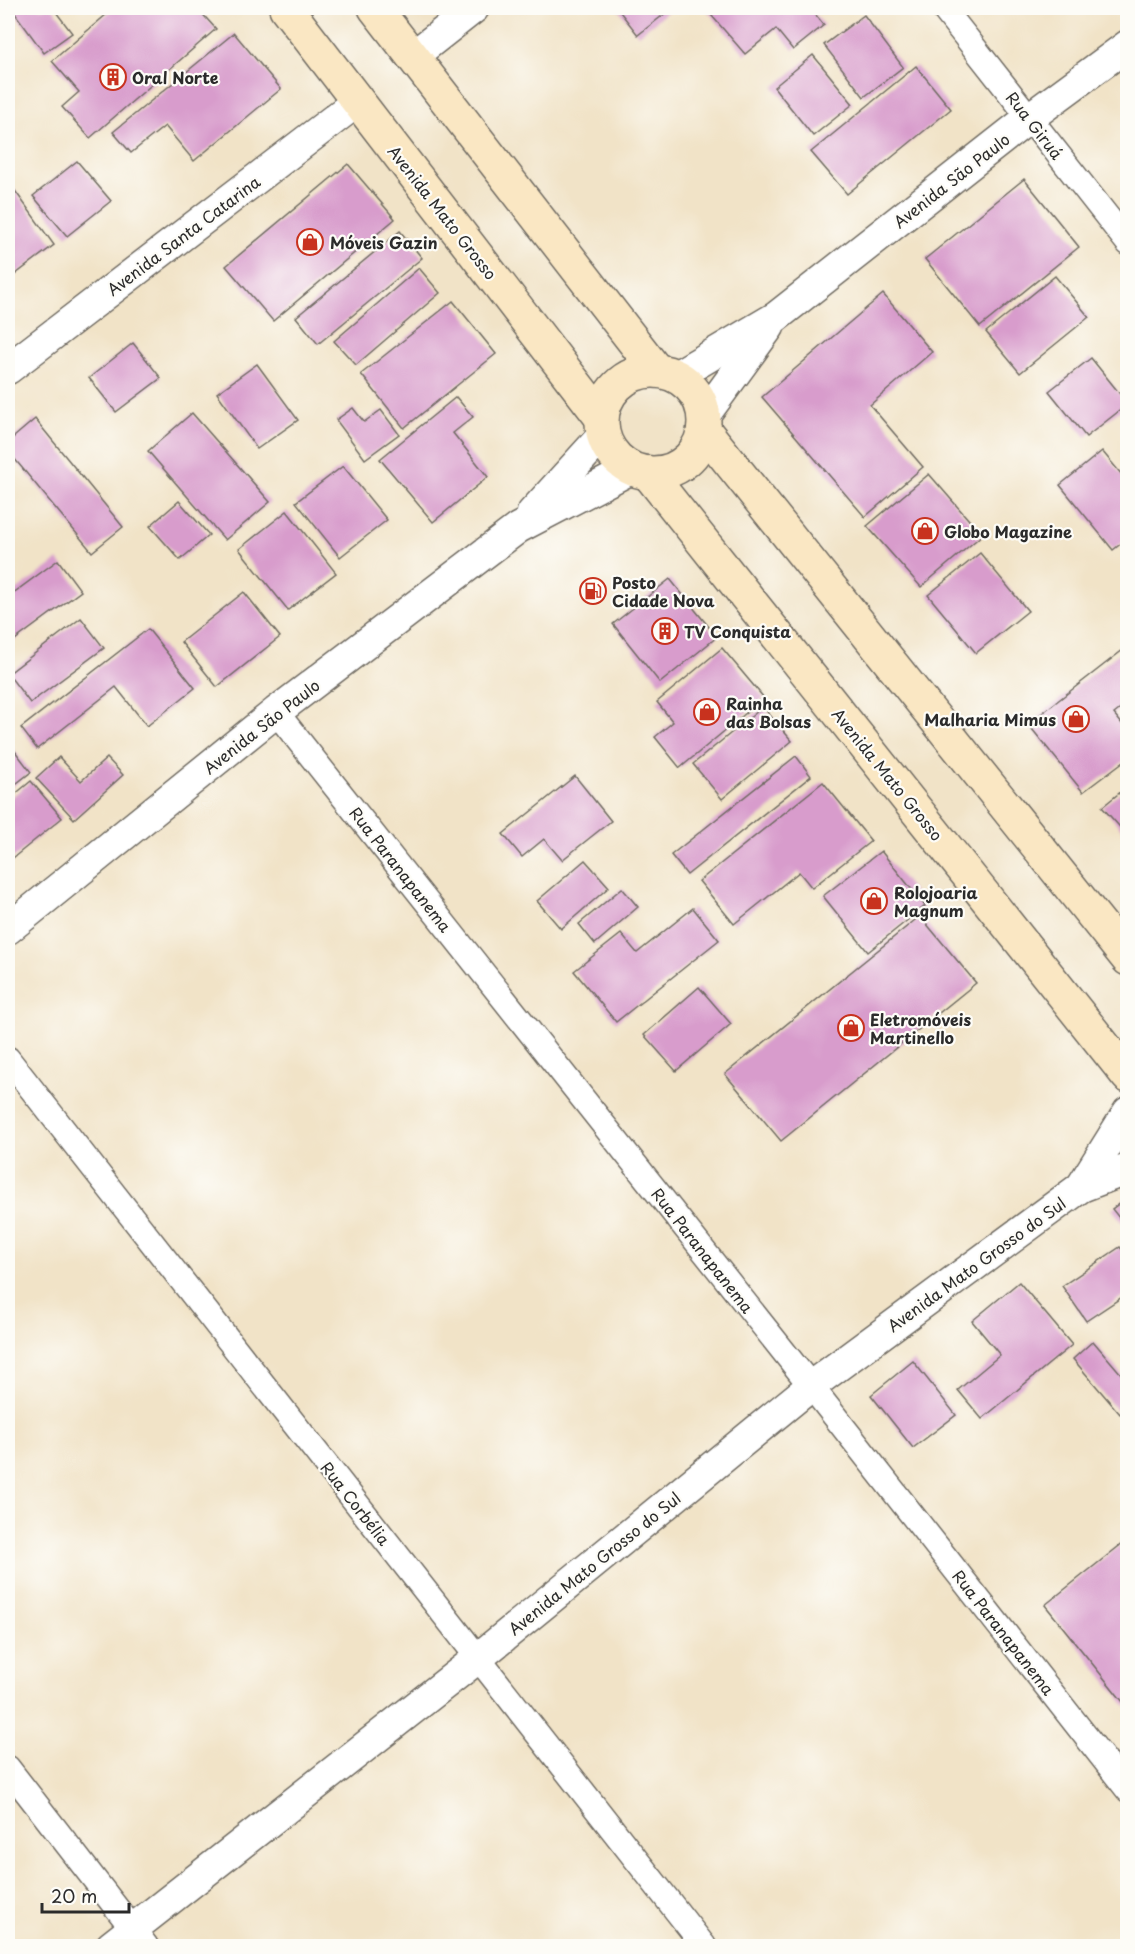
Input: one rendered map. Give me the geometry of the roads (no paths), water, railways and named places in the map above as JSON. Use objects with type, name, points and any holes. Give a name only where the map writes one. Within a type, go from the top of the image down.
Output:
[{"type":"main road","name":"Avenida Mato Grosso","points":[[286,8],[602,426]]},
{"type":"main road","points":[[375,8],[666,373],[694,390],[699,398],[704,423],[699,445],[690,458],[678,467],[663,472],[640,471],[621,463],[612,454],[602,426],[604,404],[610,392],[630,375],[643,371],[666,373]]},
{"type":"main road","points":[[704,423],[1128,959]]},
{"type":"main road","name":"Avenida Mato Grosso","points":[[640,471],[1128,1076]]},
{"type":"street","points":[[413,56],[474,8]]},
{"type":"street","name":"Rua Giruá","points":[[943,8],[1128,243]]},
{"type":"street","name":"Avenida São Paulo","points":[[666,373],[776,317],[1029,118],[1128,45]]},
{"type":"street","name":"Avenida Santa Catarina","points":[[8,369],[358,101]]},
{"type":"street","name":"Avenida São Paulo","points":[[704,423],[776,317]]},
{"type":"street","name":"Avenida São Paulo","points":[[518,528],[602,426]]},
{"type":"street","name":"Avenida São Paulo","points":[[8,929],[276,712],[518,528],[640,471]]},
{"type":"street","name":"Rua Paranapanema","points":[[276,712],[811,1386],[1128,1790]]},
{"type":"street","name":"Rua Corbélia","points":[[8,1059],[704,1947]]},
{"type":"street","points":[[1081,1187],[1128,1112]]},
{"type":"street","points":[[1081,1187],[1128,1169]]},
{"type":"street","name":"Avenida Mato Grosso do Sul","points":[[130,1941],[811,1386],[1081,1187]]},
{"type":"street","points":[[8,1768],[130,1941]]},
{"type":"place","name":"Oral Norte","points":[[113,77]]},
{"type":"place","name":"Móveis Gazin","points":[[310,242]]},
{"type":"place","name":"Globo Magazine","points":[[925,531]]},
{"type":"place","name":"Posto Cidade Nova","points":[[593,591]]},
{"type":"place","name":"TV Conquista","points":[[665,631]]},
{"type":"place","name":"Rainha das Bolsas","points":[[707,712]]},
{"type":"place","name":"Malharia Mimus","points":[[1076,719]]},
{"type":"place","name":"Rolojoaria Magnum","points":[[874,901]]},
{"type":"place","name":"Eletromóveis Martinello","points":[[851,1028]]}]
